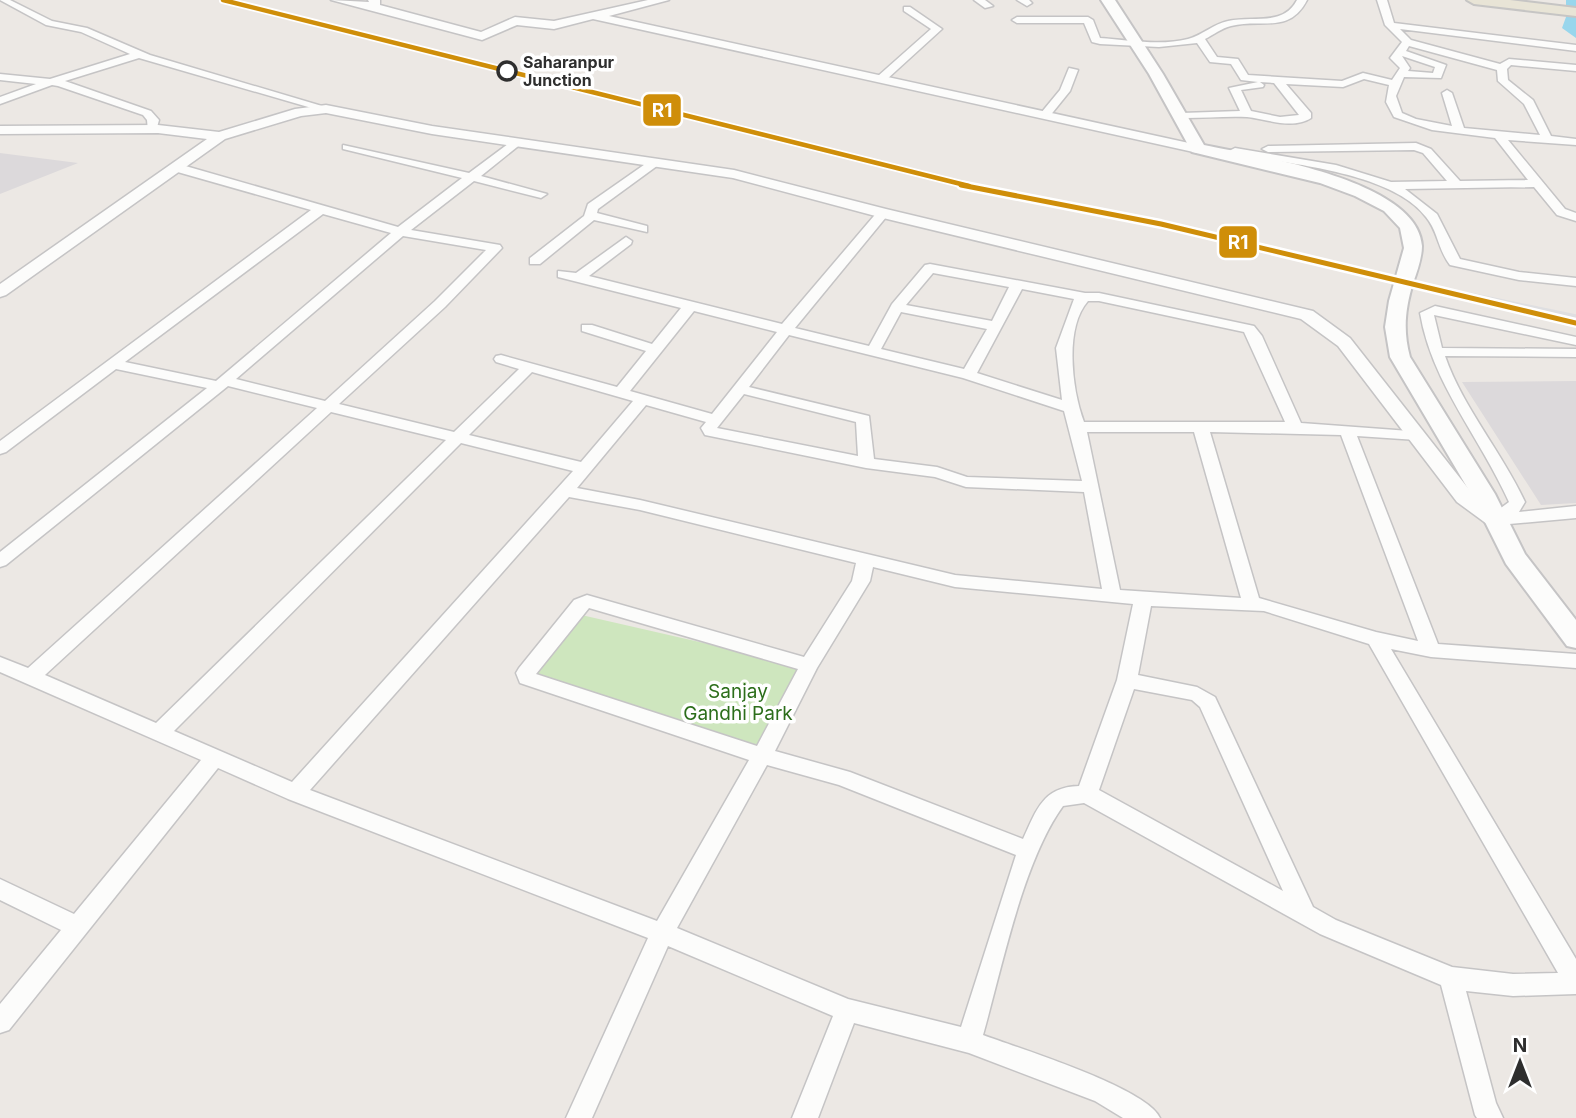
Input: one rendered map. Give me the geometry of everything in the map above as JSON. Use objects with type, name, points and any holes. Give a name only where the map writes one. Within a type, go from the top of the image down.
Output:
[{"type":"main road","points":[[1108,0],[1167,74],[1186,114],[1213,148],[1359,190],[1385,204],[1412,229],[1414,246],[1394,313],[1396,345],[1410,374],[1483,494],[1514,558],[1576,639]]},
{"type":"main road","points":[[1119,0],[1142,43],[1213,148]]},
{"type":"main road","points":[[1474,0],[1527,3]]},
{"type":"main road","points":[[1497,0],[1576,10]]},
{"type":"main road","points":[[1500,529],[1528,557],[1576,617]]},
{"type":"street","points":[[3,0],[49,23],[84,30],[141,54],[326,109],[516,143],[734,174],[883,213],[1307,315],[1344,342],[1464,497],[1500,529]]},
{"type":"street","points":[[337,0],[375,4],[482,36],[514,21],[554,25],[663,0]]},
{"type":"street","points":[[979,0],[988,6]]},
{"type":"street","points":[[1017,20],[1086,20],[1097,41],[1184,43],[1200,39],[1228,23],[1278,21],[1297,8],[1302,0]]},
{"type":"street","points":[[1382,0],[1390,25],[1407,41],[1502,68]]},
{"type":"street","points":[[626,23],[621,15],[627,8]]},
{"type":"street","points":[[882,78],[937,29],[907,9]]},
{"type":"street","points":[[593,16],[1045,115],[1346,171],[1390,186],[1416,202],[1437,221],[1448,252],[1455,262],[1519,276],[1576,282]]},
{"type":"street","points":[[1390,25],[1576,48]]},
{"type":"street","points":[[1200,39],[1214,60],[1234,61],[1245,78],[1343,84],[1363,76],[1397,79],[1437,76],[1441,65],[1400,52]]},
{"type":"street","points":[[1407,41],[1395,58],[1405,68],[1390,96],[1391,104],[1402,118],[1459,129],[1576,142]]},
{"type":"street","points":[[0,101],[141,54]]},
{"type":"street","points":[[1543,61],[1569,62],[1576,68]]},
{"type":"street","points":[[1547,139],[1529,102],[1503,80],[1502,68],[1507,62],[1512,62],[1576,68]]},
{"type":"street","points":[[1045,115],[1065,91],[1073,70]]},
{"type":"street","points":[[0,77],[51,82],[142,110],[153,120],[152,129]]},
{"type":"street","points":[[1186,114],[1247,114],[1280,120],[1305,118],[1305,113],[1279,82]]},
{"type":"street","points":[[1247,114],[1234,88],[1279,82]]},
{"type":"street","points":[[1447,93],[1459,129]]},
{"type":"street","points":[[0,292],[220,136],[300,112],[326,109]]},
{"type":"street","points":[[0,130],[152,129],[220,136]]},
{"type":"street","points":[[1497,134],[1564,215],[1576,217]]},
{"type":"street","points":[[0,561],[222,384],[400,232],[516,143]]},
{"type":"street","points":[[1213,148],[1416,146],[1427,151],[1457,185]]},
{"type":"street","points":[[347,147],[541,194]]},
{"type":"street","points":[[592,216],[592,207],[655,163]]},
{"type":"street","points":[[30,678],[331,405],[440,304],[495,248],[400,232],[178,168]]},
{"type":"street","points":[[1390,186],[1536,183]]},
{"type":"street","points":[[0,449],[320,210]]},
{"type":"street","points":[[883,213],[786,329],[709,428],[711,432],[866,463],[937,472],[966,482],[1091,487]]},
{"type":"street","points":[[592,216],[642,229]]},
{"type":"street","points":[[535,261],[592,216]]},
{"type":"street","points":[[626,241],[570,276],[968,375],[1071,408]]},
{"type":"street","points":[[873,351],[897,307],[930,268],[1099,298],[1249,329],[1255,336],[1295,427]]},
{"type":"street","points":[[968,375],[1017,285]]},
{"type":"street","points":[[1085,297],[1079,301],[1063,348],[1071,408],[1078,427],[1112,595]]},
{"type":"street","points":[[619,394],[691,305]]},
{"type":"street","points":[[897,307],[996,326]]},
{"type":"street","points":[[1500,529],[1517,502],[1435,352],[1429,338],[1427,313],[1436,310],[1576,341]]},
{"type":"street","points":[[587,328],[656,350]]},
{"type":"street","points":[[1435,352],[1576,353]]},
{"type":"street","points":[[501,359],[716,420]]},
{"type":"street","points":[[111,364],[331,405],[583,468]]},
{"type":"street","points":[[160,732],[529,367]]},
{"type":"street","points":[[740,389],[864,419],[866,463]]},
{"type":"street","points":[[295,793],[565,491],[642,400]]},
{"type":"street","points":[[1078,427],[1295,427],[1417,435]]},
{"type":"street","points":[[1201,428],[1252,604]]},
{"type":"street","points":[[1348,432],[1431,650]]},
{"type":"street","points":[[565,491],[640,505],[955,581],[1143,599],[1252,604],[1376,639],[1431,650],[1576,661]]},
{"type":"street","points":[[1500,529],[1576,512]]},
{"type":"street","points":[[579,1118],[662,933],[762,756],[809,665],[861,581],[866,560]]},
{"type":"street","points":[[1087,794],[1126,680],[1143,599]]},
{"type":"street","points":[[809,665],[587,601],[580,605],[526,673],[527,678],[762,756],[843,778],[1028,850]]},
{"type":"street","points":[[969,1041],[1028,850],[1055,801],[1062,796],[1087,794],[1328,927],[1451,978],[1513,985],[1576,982],[1376,639]]},
{"type":"street","points":[[0,664],[295,793],[662,933],[847,1010],[969,1041],[1103,1093],[1147,1118]]},
{"type":"street","points":[[1126,680],[1197,694],[1208,702],[1304,912]]},
{"type":"street","points":[[0,1022],[215,757]]},
{"type":"street","points":[[0,888],[76,926]]},
{"type":"street","points":[[1451,978],[1484,1105],[1490,1118]]},
{"type":"street","points":[[805,1118],[847,1010]]},
{"type":"shaded area","points":[[0,153],[78,163],[0,194]]},
{"type":"shaded area","points":[[1576,381],[1576,503],[1541,505],[1462,382]]},
{"type":"green space","name":"Sanjay Gandhi Park","points":[[577,614],[809,667],[766,765],[531,678]]},
{"type":"waterway","points":[[1573,0],[1573,17],[1569,28],[1576,34]]},
{"type":"railway","points":[[1469,294],[1576,316]]},
{"type":"transit line","name":"R1","points":[[223,0],[967,186],[1161,224],[1576,323]]},
{"type":"place","name":"Saharanpur Junction","points":[[507,71]]}]
